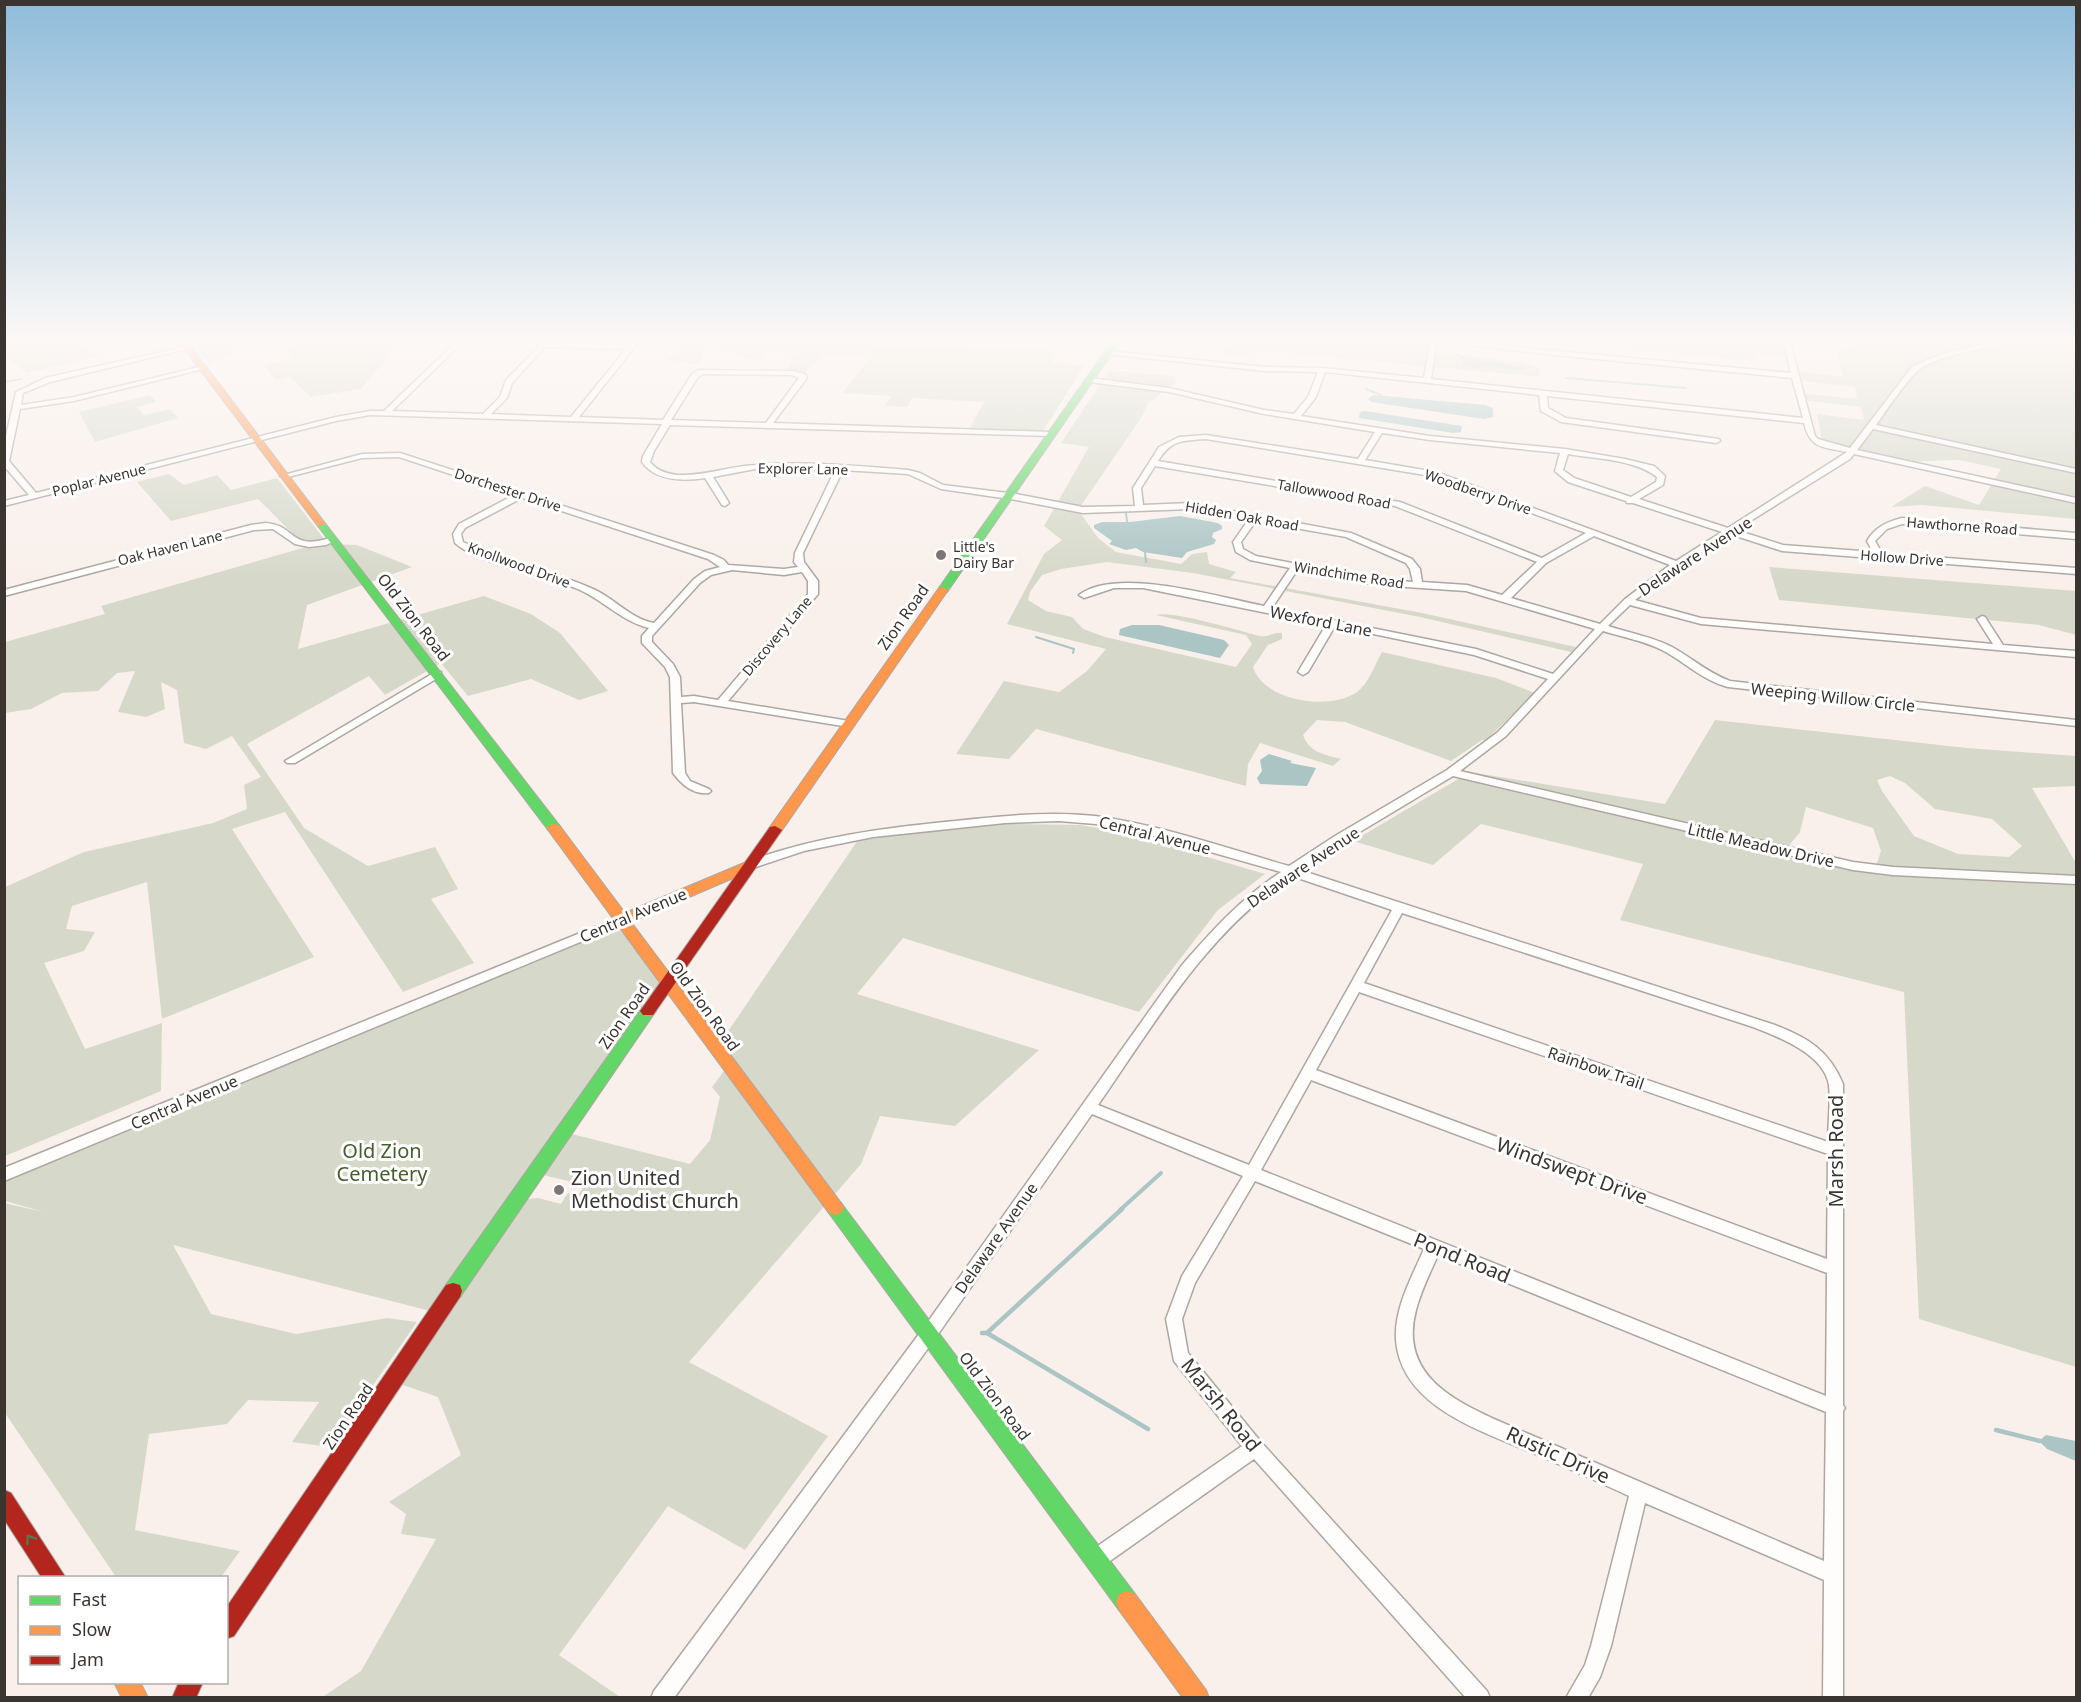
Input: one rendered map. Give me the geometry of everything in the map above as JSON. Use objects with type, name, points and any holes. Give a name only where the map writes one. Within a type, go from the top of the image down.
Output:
[{"type":"main road","name":"Old Zion Road","points":[[240,418],[437,674],[622,920],[1198,1698]]},
{"type":"main road","name":"Zion Road","points":[[228,1625],[436,1315],[1062,418]]},
{"type":"main road","name":"Central Avenue","points":[[622,920],[750,865]]},
{"type":"main road","points":[[4,1500],[54,1576]]},
{"type":"main road","points":[[126,1684],[137,1698]]},
{"type":"main road","points":[[183,1698],[191,1684]]},
{"type":"street","points":[[13,418],[5,461],[34,496]]},
{"type":"street","name":"Poplar Avenue","points":[[4,504],[339,418]]},
{"type":"street","name":"Poplar Avenue","points":[[556,418],[1051,434]]},
{"type":"street","points":[[666,422],[668,418]]},
{"type":"street","points":[[768,425],[773,418]]},
{"type":"street","points":[[1305,418],[1456,442],[1565,451],[1635,463],[1651,468],[1661,476],[1660,483],[1630,501]]},
{"type":"street","points":[[1561,418],[1716,441]]},
{"type":"street","points":[[1784,418],[1808,421],[1814,440],[1852,451],[2076,501]]},
{"type":"street","name":"Delaware Avenue","points":[[661,1698],[928,1335],[1205,945],[1249,901],[1291,871],[1451,772],[1502,734],[1628,601],[1677,564],[1822,474],[1852,451],[1878,418]]},
{"type":"street","name":"Explorer Lane","points":[[666,422],[667,426],[647,456],[647,465],[657,473],[670,476],[708,476],[758,467],[915,473],[941,487],[1008,496]]},
{"type":"street","points":[[1872,426],[2076,471]]},
{"type":"street","points":[[1360,462],[1380,430]]},
{"type":"street","name":"Woodberry Drive","points":[[1139,507],[1136,490],[1167,444],[1197,436],[1433,474],[1677,564]]},
{"type":"street","name":"Hollow Drive","points":[[1565,451],[1559,467],[1564,476],[1630,501],[1782,548],[2076,572]]},
{"type":"street","name":"Dorchester Drive","points":[[284,476],[354,457],[393,454],[406,456],[711,557],[721,562],[726,568]]},
{"type":"street","name":"Tallowwood Road","points":[[1153,463],[1397,504],[1543,561]]},
{"type":"street","name":"Discovery Lane","points":[[721,703],[813,594],[813,581],[799,562],[800,550],[840,469]]},
{"type":"street","points":[[708,476],[725,502]]},
{"type":"street","name":"Knollwood Drive","points":[[522,494],[462,526],[457,534],[459,543],[579,586],[605,599],[646,626],[655,626]]},
{"type":"street","name":"Hidden Oak Road","points":[[1008,496],[1079,510],[1189,506],[1348,535],[1409,561],[1415,569],[1418,585]]},
{"type":"street","name":"Windchime Road","points":[[1254,518],[1238,540],[1239,550],[1253,558],[1380,583],[1462,587],[1602,628]]},
{"type":"street","name":"Hawthorne Road","points":[[1879,556],[1872,542],[1873,537],[1890,524],[1902,521],[2076,536]]},
{"type":"street","name":"Oak Haven Lane","points":[[4,593],[132,557],[260,526],[278,526],[302,544],[333,540]]},
{"type":"street","points":[[1504,599],[1543,561],[1593,533]]},
{"type":"street","points":[[1266,610],[1295,567]]},
{"type":"street","points":[[705,792],[686,783],[679,773],[674,673],[646,641],[655,626],[703,577],[726,568],[784,572],[804,569]]},
{"type":"street","name":"Wexford Lane","points":[[1084,595],[1105,587],[1135,584],[1476,652],[1556,678]]},
{"type":"street","points":[[1628,601],[1697,621],[2076,654]]},
{"type":"street","points":[[1982,619],[1999,646]]},
{"type":"street","points":[[1304,672],[1332,623]]},
{"type":"street","name":"Weeping Willow Circle","points":[[1602,628],[1663,646],[1703,675],[1728,684],[2076,723]]},
{"type":"street","points":[[291,761],[437,674]]},
{"type":"street","points":[[676,700],[694,699],[849,724]]},
{"type":"street","name":"Little Meadow Drive","points":[[1451,772],[1853,866],[1893,871],[2076,880]]},
{"type":"street","name":"Central Avenue","points":[[750,865],[798,848],[848,836],[1007,819],[1049,817],[1124,825],[1291,871]]},
{"type":"street","name":"Marsh Road","points":[[1291,871],[1758,1024],[1802,1042],[1826,1063],[1836,1084],[1833,1698]]},
{"type":"street","name":"Marsh Road","points":[[1399,908],[1252,1173],[1188,1281],[1174,1319],[1180,1356],[1255,1448],[1480,1698]]},
{"type":"street","name":"Central Avenue","points":[[4,1175],[622,920]]},
{"type":"street","name":"Rainbow Trail","points":[[1357,986],[1834,1150]]},
{"type":"street","name":"Windswept Drive","points":[[1308,1073],[1836,1269]]},
{"type":"street","name":"Pond Road","points":[[1088,1107],[1836,1408]]},
{"type":"street","name":"Rustic Drive","points":[[1434,1246],[1406,1314],[1402,1335],[1407,1356],[1417,1375],[1438,1397],[1474,1417],[1639,1491],[1833,1574]]},
{"type":"street","points":[[1096,1559],[1255,1448]]},
{"type":"street","points":[[1576,1698],[1593,1670],[1601,1646],[1639,1491]]},
{"type":"green space","points":[[82,418],[177,418],[95,442]]},
{"type":"green space","points":[[975,418],[1051,418],[1043,431],[970,428]]},
{"type":"green space","points":[[1077,418],[1141,418],[1078,510],[1098,538],[1116,552],[1181,564],[1192,554],[1207,552],[1209,564],[1236,572],[1230,578],[1422,613],[1576,647],[1571,652],[1420,617],[1193,573],[1107,562],[1061,569],[1042,575],[1030,592],[1028,600],[1046,611],[1072,617],[1083,629],[1105,637],[1236,667],[1252,644],[1246,635],[1156,615],[1192,618],[1260,636],[1282,633],[1282,639],[1268,645],[1253,667],[1260,679],[1270,688],[1299,700],[1331,701],[1357,692],[1368,679],[1382,652],[1496,678],[1535,693],[1486,740],[1482,740],[1451,761],[1345,722],[1317,720],[1303,735],[1309,746],[1318,752],[1341,759],[1333,766],[1260,743],[1248,764],[1246,786],[1036,729],[1009,759],[956,754],[1004,681],[1059,692],[1087,671],[1106,649],[1007,624],[1044,554],[1062,540],[1044,526],[1089,447],[1061,443]]},
{"type":"green space","points":[[1818,418],[2076,418],[2076,519],[1922,505],[1891,507],[1925,486],[1979,505],[2001,469],[1959,460],[1900,462],[1852,451],[1822,440]]},
{"type":"green space","points":[[169,474],[184,485],[217,475],[231,490],[277,478],[328,544],[357,545],[412,567],[307,605],[298,649],[484,596],[531,614],[560,633],[608,691],[579,700],[531,679],[468,696],[441,663],[385,695],[369,676],[247,744],[304,828],[368,866],[435,847],[458,889],[431,899],[474,963],[403,992],[285,812],[232,829],[314,957],[162,1019],[147,882],[72,906],[66,929],[95,932],[84,951],[44,963],[85,1049],[162,1023],[161,1091],[5,1156],[5,887],[84,852],[213,823],[247,809],[244,785],[261,777],[232,736],[206,749],[184,743],[177,690],[161,682],[165,709],[146,717],[118,712],[135,671],[117,673],[98,691],[62,693],[31,709],[5,713],[5,642],[105,614],[101,606],[306,547],[258,499],[171,521],[137,482]]},
{"type":"green space","points":[[1769,567],[2076,591],[2076,635],[2039,625],[1779,600]]},
{"type":"green space","points":[[1715,720],[1967,748],[2076,756],[2076,786],[2032,788],[2076,863],[2076,1367],[1919,1319],[1904,992],[1620,920],[1643,864],[1481,824],[1433,865],[1353,841],[1470,772],[1665,804]],"holes":[[[1890,776],[1905,783],[1935,809],[1992,819],[2022,846],[2009,857],[1958,854],[1914,836],[1882,791],[1877,780]],[[1806,807],[1873,828],[1881,851],[1876,866],[1787,848],[1800,832]]]},
{"type":"green space","points":[[962,823],[1080,825],[1126,833],[1265,874],[1218,910],[1139,1012],[903,938],[857,994],[1039,1050],[955,1126],[880,1116],[861,1164],[689,1362],[828,1436],[745,1550],[668,1506],[559,1655],[620,1697],[321,1698],[361,1671],[436,1539],[401,1534],[406,1514],[389,1502],[461,1455],[438,1397],[400,1384],[528,1199],[538,1198],[561,1204],[568,1193],[578,1195],[585,1185],[543,1175],[572,1134],[690,1164],[710,1140],[720,1097],[712,1087],[727,1067],[716,1049],[862,834]]},
{"type":"green space","name":"Old Zion Cemetery","points":[[617,927],[667,983],[438,1313],[173,1245],[211,1314],[296,1334],[387,1318],[417,1322],[330,1447],[292,1442],[319,1402],[248,1400],[227,1424],[149,1434],[135,1530],[240,1551],[222,1576],[115,1576],[5,1413],[4,1203],[44,1212],[5,1201],[5,1175],[508,967]]},
{"type":"water","points":[[1362,418],[1413,418],[1462,426],[1461,432],[1453,433]]},
{"type":"water","points":[[1180,516],[1218,523],[1222,526],[1222,529],[1213,533],[1212,537],[1216,540],[1214,544],[1187,552],[1182,558],[1143,552],[1136,548],[1126,550],[1109,544],[1112,541],[1094,528],[1094,525],[1102,522],[1130,522]]},
{"type":"water","points":[[1132,625],[1159,625],[1224,640],[1229,645],[1220,658],[1119,635],[1120,629]]},
{"type":"water","points":[[1269,754],[1292,761],[1290,763],[1316,768],[1307,786],[1260,784],[1257,778],[1262,771],[1260,760]]},
{"type":"water","points":[[2046,1435],[2076,1441],[2076,1461],[2047,1449],[2039,1441]]},
{"type":"waterway","points":[[1126,513],[1127,522]]},
{"type":"waterway","points":[[1145,552],[1146,562]]},
{"type":"waterway","points":[[1036,637],[1074,649],[1073,653]]},
{"type":"waterway","points":[[1120,1210],[1161,1173]]},
{"type":"waterway","points":[[987,1333],[1122,1209]]},
{"type":"waterway","points":[[982,1333],[987,1333]]},
{"type":"waterway","points":[[987,1333],[1148,1429]]},
{"type":"waterway","points":[[1996,1430],[2040,1441]]},
{"type":"traffic: fast","points":[[943,590],[1063,418]]},
{"type":"traffic: fast","points":[[321,524],[554,828]]},
{"type":"traffic: fast","points":[[453,1291],[648,1011]]},
{"type":"traffic: fast","points":[[835,1208],[1127,1602]]},
{"type":"traffic: slow","points":[[241,418],[321,524]]},
{"type":"traffic: slow","points":[[775,830],[943,590]]},
{"type":"traffic: slow","points":[[554,828],[835,1208]]},
{"type":"traffic: slow","points":[[622,920],[749,866]]},
{"type":"traffic: slow","points":[[1127,1602],[1198,1698]]},
{"type":"traffic: slow","points":[[126,1684],[137,1698]]},
{"type":"traffic: jam","points":[[648,1011],[775,830]]},
{"type":"traffic: jam","points":[[228,1625],[453,1291]]},
{"type":"traffic: jam","points":[[4,1500],[54,1576]]},
{"type":"traffic: jam","points":[[183,1698],[191,1684]]},
{"type":"place","name":"Little's Dairy Bar","points":[[941,555]]},
{"type":"place","name":"Zion United Methodist Church","points":[[559,1190]]}]
